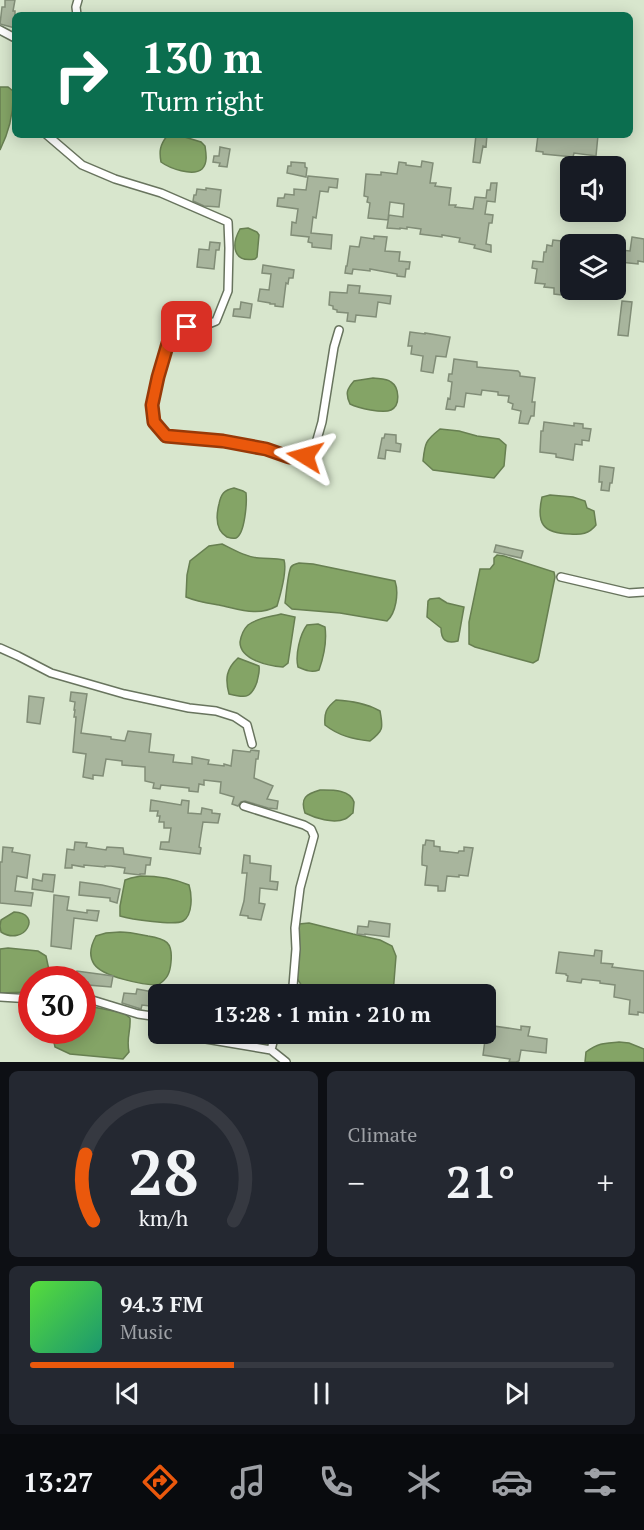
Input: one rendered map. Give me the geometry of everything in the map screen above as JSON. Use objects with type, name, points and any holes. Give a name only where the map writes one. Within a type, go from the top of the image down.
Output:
[{"type":"street","points":[[50,138],[82,165],[115,179],[161,193],[228,222],[228,291],[216,321],[201,327],[187,327],[168,343],[158,377],[152,405],[154,422],[166,436],[223,441],[266,449],[289,457],[305,456],[316,443],[322,422],[334,347],[339,330]]},
{"type":"street","points":[[561,577],[629,593],[644,592]]},
{"type":"street","points":[[0,648],[51,674],[124,694],[189,708],[216,711],[235,717],[248,725],[252,744]]},
{"type":"street","points":[[244,807],[304,825],[314,836],[300,888],[295,928],[293,984]]},
{"type":"street","points":[[0,997],[18,998]]},
{"type":"street","points":[[96,1001],[148,1015]]},
{"type":"street","points":[[235,1044],[271,1050],[286,1062]]},
{"type":"street","points":[[271,1050],[272,1044]]},
{"type":"shaded area","points":[[0,87],[8,87],[12,90],[12,111],[0,150]]},
{"type":"shaded area","points":[[188,138],[201,142],[205,146],[204,167],[198,171],[187,172],[161,162],[161,148],[165,139]]},
{"type":"shaded area","points":[[248,228],[259,235],[257,257],[248,260],[238,255],[235,241],[240,229]]},
{"type":"shaded area","points":[[385,379],[394,384],[398,400],[391,410],[377,411],[350,404],[348,391],[354,381]]},
{"type":"shaded area","points":[[440,429],[499,439],[506,445],[504,466],[494,478],[433,470],[423,461],[424,450],[429,440]]},
{"type":"shaded area","points":[[234,488],[246,493],[242,531],[236,538],[227,537],[220,531],[217,518],[222,495],[225,491]]},
{"type":"shaded area","points":[[550,495],[573,497],[585,501],[587,508],[594,511],[596,525],[588,532],[578,534],[553,532],[548,529],[541,520],[540,506],[542,497]]},
{"type":"shaded area","points":[[222,544],[249,556],[284,560],[284,576],[277,606],[256,612],[186,597],[190,561],[209,546]]},
{"type":"shaded area","points":[[497,555],[554,572],[555,577],[539,656],[538,660],[533,663],[469,644],[469,622],[480,569],[490,569]]},
{"type":"shaded area","points":[[299,563],[395,581],[397,597],[393,613],[387,621],[340,613],[292,609],[285,603],[288,579],[291,567]]},
{"type":"shaded area","points":[[439,598],[447,603],[464,607],[458,641],[445,640],[441,628],[427,617],[428,601]]},
{"type":"shaded area","points":[[281,614],[295,617],[288,663],[283,667],[250,658],[241,648],[240,642],[245,628],[255,621]]},
{"type":"shaded area","points":[[318,624],[325,627],[324,654],[319,670],[308,671],[298,667],[299,645],[307,625]]},
{"type":"shaded area","points":[[238,658],[259,666],[255,688],[247,696],[229,694],[227,679],[229,670]]},
{"type":"shaded area","points":[[336,700],[359,703],[380,711],[382,725],[378,734],[370,741],[358,739],[336,732],[325,725],[325,714]]},
{"type":"shaded area","points":[[320,790],[340,791],[349,795],[354,802],[353,813],[346,819],[330,821],[305,813],[303,804],[305,797]]},
{"type":"shaded area","points":[[141,876],[166,878],[189,885],[191,904],[189,914],[183,921],[171,923],[120,916],[125,880]]},
{"type":"shaded area","points":[[14,912],[28,918],[27,928],[23,933],[17,935],[1,932],[1,920]]},
{"type":"shaded area","points":[[309,923],[380,940],[392,946],[396,956],[394,984],[301,984],[296,977],[296,932],[299,924]]},
{"type":"shaded area","points":[[106,933],[134,933],[164,940],[171,950],[171,966],[168,976],[160,984],[148,984],[124,979],[99,969],[91,957],[91,950],[96,936]]},
{"type":"shaded area","points":[[0,949],[38,951],[46,956],[48,966],[18,966],[18,992],[0,993]]},
{"type":"shaded area","points":[[96,1008],[124,1013],[130,1018],[129,1052],[123,1059],[70,1054],[55,1047],[54,1044],[96,1044]]},
{"type":"shaded area","points":[[619,1042],[644,1049],[644,1062],[585,1062],[586,1052],[590,1049],[601,1044]]},
{"type":"building","points":[[5,0],[15,0],[12,27],[0,24],[2,7],[5,7]]},
{"type":"building","points":[[476,138],[487,138],[480,163],[473,162]]},
{"type":"building","points":[[538,138],[598,138],[596,156],[574,153],[573,156],[563,156],[543,154],[543,152],[536,151]]},
{"type":"building","points":[[220,147],[230,149],[227,167],[213,162],[214,156],[219,156]]},
{"type":"building","points":[[422,161],[433,163],[430,183],[451,188],[449,205],[456,205],[455,207],[473,209],[475,197],[486,198],[491,183],[497,183],[495,202],[487,201],[485,214],[493,215],[492,223],[489,223],[486,244],[491,245],[491,252],[474,248],[475,245],[459,242],[460,238],[420,234],[421,229],[387,228],[389,215],[403,217],[404,204],[390,202],[388,220],[368,218],[370,203],[367,202],[368,197],[364,196],[366,174],[381,175],[381,172],[397,174],[399,162],[421,167]]},
{"type":"building","points":[[291,162],[305,163],[306,177],[287,173]]},
{"type":"building","points":[[308,176],[338,179],[337,188],[329,187],[328,192],[320,191],[311,233],[332,235],[331,249],[312,247],[312,243],[308,242],[309,237],[291,235],[292,222],[296,223],[298,209],[277,206],[278,198],[284,198],[285,194],[294,195],[294,189],[306,190]]},
{"type":"building","points":[[206,188],[221,190],[219,207],[204,206],[193,201],[197,189],[206,190]]},
{"type":"building","points":[[374,236],[387,237],[385,251],[400,252],[399,261],[410,262],[405,277],[370,269],[370,271],[353,269],[352,274],[345,273],[350,246],[359,247],[361,237],[374,239]]},
{"type":"building","points":[[632,237],[644,239],[644,262],[626,263],[626,251],[630,251]]},
{"type":"building","points":[[553,240],[560,241],[560,295],[554,294],[554,288],[535,283],[537,269],[532,268],[533,261],[543,262],[547,245],[552,246]]},
{"type":"building","points":[[210,242],[220,243],[219,250],[216,250],[214,269],[197,267],[199,249],[209,250]]},
{"type":"building","points":[[263,265],[294,270],[293,278],[289,278],[288,284],[286,283],[283,307],[258,301],[260,289],[269,290],[271,274],[262,273]]},
{"type":"building","points":[[348,285],[360,286],[359,293],[391,296],[390,304],[378,302],[376,317],[356,315],[355,322],[347,321],[348,313],[337,312],[333,306],[329,305],[330,292],[347,293]]},
{"type":"building","points":[[622,301],[632,302],[628,336],[618,335]]},
{"type":"building","points":[[241,302],[252,304],[250,318],[233,316],[234,309],[240,309]]},
{"type":"building","points":[[410,332],[450,337],[446,357],[436,356],[433,373],[421,371],[423,356],[411,354],[412,346],[408,346]]},
{"type":"building","points":[[454,359],[477,362],[477,367],[518,371],[520,376],[535,378],[532,402],[535,402],[534,416],[531,416],[528,424],[519,423],[521,411],[512,409],[513,404],[508,402],[509,396],[498,395],[498,392],[482,390],[481,395],[466,393],[464,407],[456,406],[455,410],[446,409],[452,382],[448,381],[449,374],[452,374]]},
{"type":"building","points":[[544,422],[574,426],[574,423],[583,424],[583,428],[591,429],[589,441],[582,440],[582,445],[575,444],[573,460],[556,457],[556,454],[540,452]]},
{"type":"building","points":[[385,434],[396,435],[396,443],[401,444],[400,452],[386,450],[385,459],[378,458],[382,438]]},
{"type":"building","points":[[600,466],[614,468],[609,491],[601,490]]},
{"type":"building","points":[[496,545],[523,551],[521,558],[494,552]]},
{"type":"building","points":[[71,692],[87,694],[81,733],[125,741],[128,731],[151,734],[149,752],[174,755],[173,762],[192,764],[192,757],[209,760],[208,764],[231,766],[233,750],[259,751],[254,778],[273,786],[267,799],[278,801],[277,809],[245,801],[238,806],[232,804],[234,797],[220,793],[221,782],[204,780],[204,785],[199,784],[198,792],[189,791],[189,788],[161,785],[160,789],[153,788],[154,783],[145,781],[145,767],[122,765],[122,761],[106,759],[103,776],[93,775],[93,779],[83,777],[86,754],[73,752],[76,717],[74,717],[75,702],[70,701]]},
{"type":"building","points":[[29,696],[44,698],[40,724],[27,722]]},
{"type":"building","points":[[151,800],[181,805],[182,800],[189,801],[188,813],[201,814],[202,808],[220,814],[218,823],[203,822],[200,854],[160,849],[161,842],[169,842],[171,828],[164,828],[164,822],[159,822],[158,811],[150,811]]},
{"type":"building","points":[[426,840],[434,841],[434,846],[440,847],[440,851],[458,853],[464,851],[464,847],[473,848],[468,876],[447,876],[445,891],[438,891],[438,886],[425,885],[427,866],[422,865],[422,857]]},
{"type":"building","points":[[75,842],[87,843],[86,847],[106,850],[107,847],[123,848],[124,854],[151,858],[150,865],[146,865],[145,874],[140,875],[124,873],[125,868],[111,866],[72,865],[72,868],[65,868],[67,849],[74,850]]},
{"type":"building","points":[[3,847],[13,848],[12,852],[30,855],[27,878],[17,876],[15,891],[33,893],[31,906],[0,903],[0,862],[2,862]]},
{"type":"building","points":[[244,855],[250,856],[250,863],[271,866],[270,881],[278,882],[277,890],[260,888],[259,903],[265,904],[261,920],[240,915],[247,873],[242,873]]},
{"type":"building","points":[[43,874],[55,875],[53,892],[32,889],[33,879],[42,881]]},
{"type":"building","points":[[80,882],[120,889],[117,903],[110,901],[110,898],[79,895]]},
{"type":"building","points":[[54,895],[69,897],[67,910],[87,913],[87,910],[99,911],[97,921],[74,918],[71,949],[51,946]]},
{"type":"building","points":[[369,921],[390,924],[389,937],[357,934],[358,926],[368,927]]},
{"type":"building","points":[[595,950],[602,951],[601,963],[613,964],[612,967],[644,971],[644,1013],[629,1014],[630,1000],[614,997],[615,985],[582,979],[581,983],[567,981],[566,974],[556,973],[559,952],[594,956]]},
{"type":"building","points":[[96,974],[113,976],[111,987],[96,986]]},
{"type":"building","points":[[137,989],[148,991],[148,1006],[142,1005],[141,1009],[122,1003],[124,993],[136,994]]},
{"type":"building","points":[[496,1026],[521,1030],[521,1026],[530,1027],[528,1036],[547,1039],[546,1053],[521,1050],[519,1061],[516,1062],[483,1055],[484,1044],[496,1044]]},
{"type":"route","points":[[187,327],[168,343],[152,405],[154,422],[166,436],[223,441],[266,449],[289,457],[305,456]]}]
